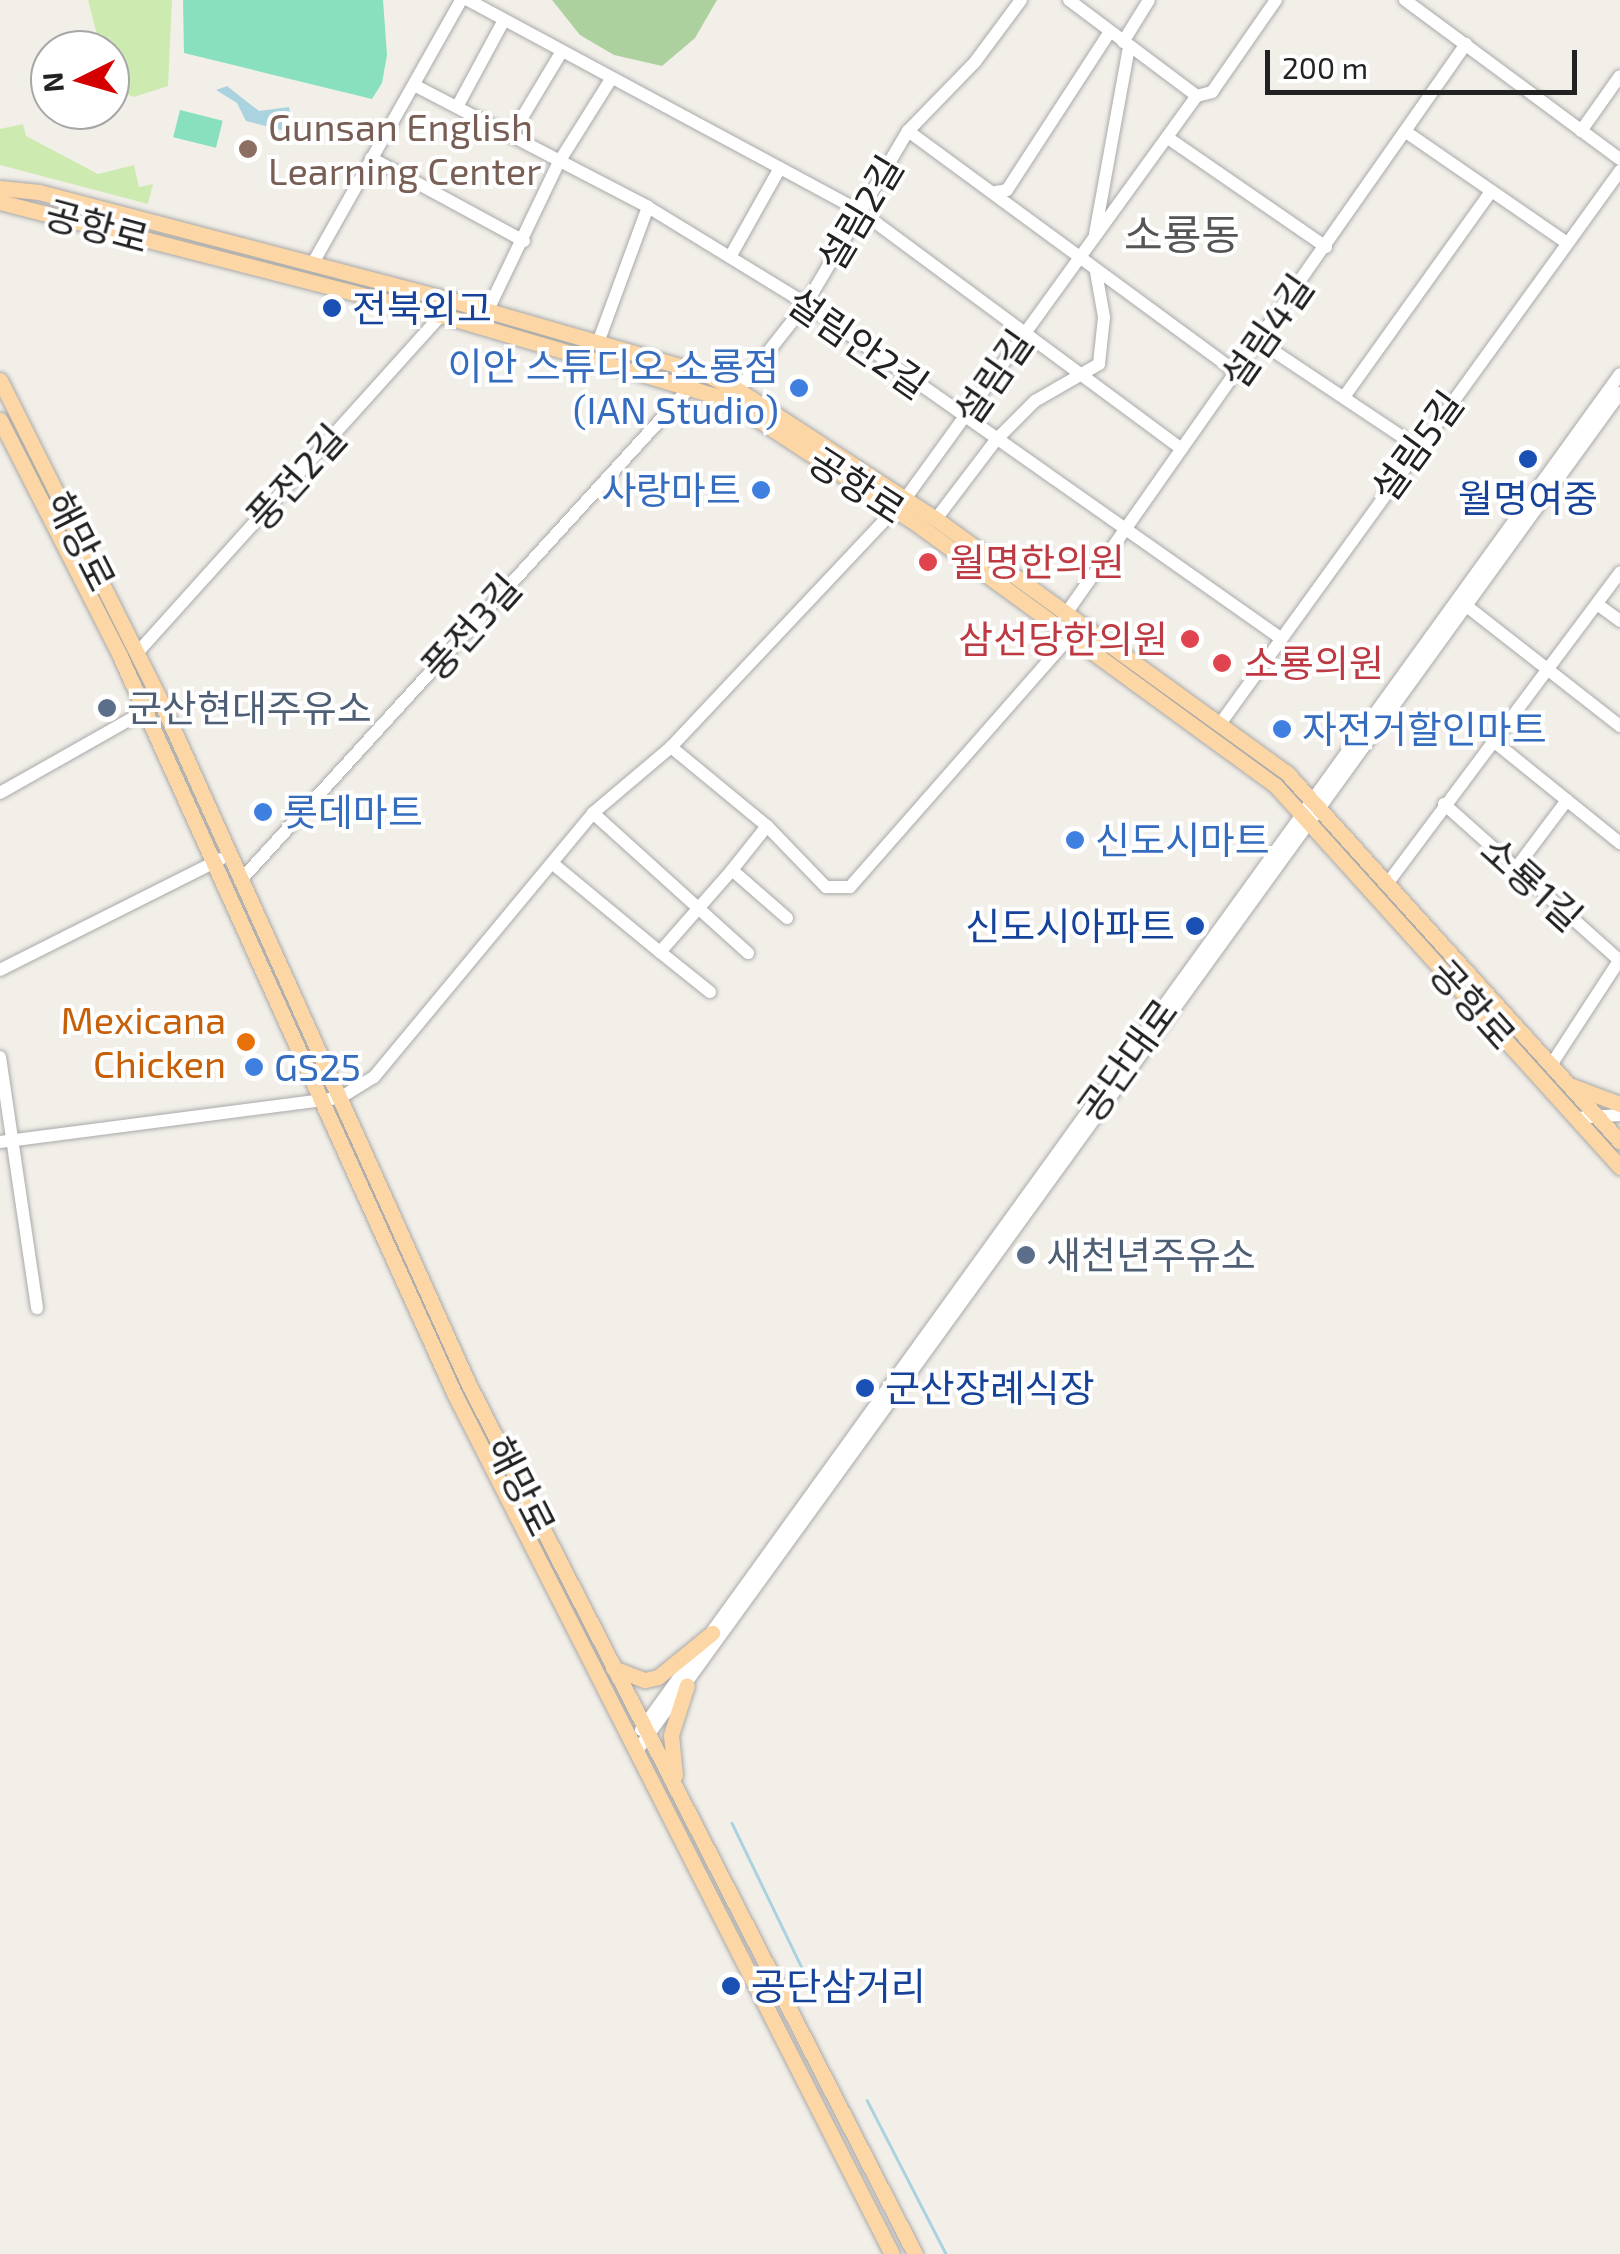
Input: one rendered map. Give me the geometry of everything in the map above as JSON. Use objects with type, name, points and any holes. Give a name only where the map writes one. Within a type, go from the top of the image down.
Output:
[{"type":"main road","name":"공항로","points":[[0,185],[599,340],[704,373],[738,390],[899,504],[1069,638],[1314,811],[1620,1167]]},
{"type":"main road","name":"공항로","points":[[0,202],[441,315],[691,386],[726,399],[899,504],[936,520],[1220,724],[1387,884],[1620,1142]]},
{"type":"main road","points":[[0,211],[21,206]]},
{"type":"main road","name":"해망로","points":[[0,380],[161,702],[469,1386],[915,2254]]},
{"type":"main road","name":"해망로","points":[[0,420],[145,711],[210,864],[454,1394],[892,2254]]},
{"type":"main road","points":[[1568,1084],[1620,1104]]},
{"type":"main road","points":[[613,1668],[645,1680],[658,1677],[712,1633]]},
{"type":"main road","points":[[680,1794],[671,1735],[687,1685]]},
{"type":"street","points":[[314,264],[398,108],[464,0],[860,210],[1182,449]]},
{"type":"street","name":"설림2길","points":[[738,390],[806,304],[908,131],[975,62],[1022,0]]},
{"type":"street","points":[[1068,0],[1197,96]]},
{"type":"street","points":[[1095,234],[1126,44],[1149,0]]},
{"type":"street","name":"설림길","points":[[340,1098],[374,1077],[594,814],[672,747],[899,504],[1197,96],[1212,92],[1276,0]]},
{"type":"street","points":[[1404,0],[1620,159]]},
{"type":"street","points":[[457,107],[504,20]]},
{"type":"street","points":[[996,192],[1007,190],[1109,33]]},
{"type":"street","name":"설림4길","points":[[1065,615],[1409,134],[1466,44]]},
{"type":"street","points":[[511,136],[562,50]]},
{"type":"street","points":[[1581,130],[1620,76]]},
{"type":"street","points":[[487,312],[524,242],[559,162],[611,79]]},
{"type":"street","name":"설림안2길","points":[[414,85],[648,207],[806,304],[1280,637]]},
{"type":"street","name":"설림2길","points":[[908,131],[996,192]]},
{"type":"street","points":[[1409,134],[1567,243]]},
{"type":"street","points":[[1168,138],[1326,247]]},
{"type":"street","points":[[370,158],[524,242]]},
{"type":"street","points":[[730,257],[780,168]]},
{"type":"street","name":"설림5길","points":[[1220,724],[1416,446],[1620,171]]},
{"type":"street","points":[[996,192],[1082,255],[1096,272],[1238,372]]},
{"type":"street","points":[[1344,397],[1491,192]]},
{"type":"street","points":[[599,340],[648,207]]},
{"type":"street","points":[[936,520],[996,440],[1077,374],[1099,364],[1104,318],[1096,272]]},
{"type":"street","name":"풍전2길","points":[[138,653],[454,300]]},
{"type":"street","points":[[1260,342],[1416,446]]},
{"type":"street","name":"풍전3길","points":[[240,881],[704,373]]},
{"type":"street","name":"공단대로","points":[[646,1731],[687,1685],[1463,604],[1615,399],[1620,374]]},
{"type":"street","points":[[1387,884],[1491,739],[1547,673],[1620,573]]},
{"type":"street","points":[[1463,604],[1620,726]]},
{"type":"street","points":[[1597,604],[1620,621]]},
{"type":"street","points":[[672,747],[767,826],[826,887],[850,887],[1069,638]]},
{"type":"street","points":[[0,793],[161,702]]},
{"type":"street","points":[[1491,739],[1620,842]]},
{"type":"street","points":[[1516,868],[1567,800]]},
{"type":"street","name":"소룡1길","points":[[1444,804],[1620,960]]},
{"type":"street","name":"공단대로","points":[[634,1748],[712,1633],[1314,811]]},
{"type":"street","points":[[594,814],[696,911],[748,954]]},
{"type":"street","points":[[660,952],[767,826]]},
{"type":"street","points":[[0,970],[228,856]]},
{"type":"street","points":[[552,862],[710,992]]},
{"type":"street","points":[[732,870],[787,918]]},
{"type":"street","points":[[1550,1065],[1620,960]]},
{"type":"street","points":[[0,1057],[5,1141],[38,1308]]},
{"type":"street","points":[[5,1141],[340,1098]]},
{"type":"street","points":[[1576,1118],[1620,1115]]},
{"type":"green space","points":[[88,0],[172,0],[168,86],[130,95],[130,30],[96,30]]},
{"type":"green space","points":[[183,0],[383,0],[387,55],[382,83],[372,99],[184,53]]},
{"type":"green space","points":[[552,0],[717,0],[695,38],[662,66],[614,55],[580,35]]},
{"type":"green space","points":[[180,110],[223,121],[216,148],[173,137]]},
{"type":"green space","points":[[23,124],[26,136],[98,174],[134,165],[139,187],[153,184],[148,204],[0,165],[0,129]]},
{"type":"water","points":[[227,86],[259,111],[289,107],[292,124],[285,131],[246,121],[237,103],[216,90]]},
{"type":"waterway","points":[[732,1823],[808,1980]]},
{"type":"waterway","points":[[867,2100],[946,2254]]},
{"type":"place","name":"Gunsan English Learning Center","points":[[248,149]]},
{"type":"place","name":"전북외고","points":[[332,308]]},
{"type":"place","name":"이안 스튜디오 소룡점 (IAN Studio)","points":[[799,388]]},
{"type":"place","name":"월명여중","points":[[1528,459]]},
{"type":"place","name":"사랑마트","points":[[761,490]]},
{"type":"place","name":"월명한의원","points":[[928,562]]},
{"type":"place","name":"삼선당한의원","points":[[1190,639]]},
{"type":"place","name":"소룡의원","points":[[1222,663]]},
{"type":"place","name":"군산현대주유소","points":[[107,708]]},
{"type":"place","name":"자전거할인마트","points":[[1282,729]]},
{"type":"place","name":"롯데마트","points":[[263,812]]},
{"type":"place","name":"신도시마트","points":[[1075,840]]},
{"type":"place","name":"신도시아파트","points":[[1195,926]]},
{"type":"place","name":"Mexicana Chicken","points":[[246,1042]]},
{"type":"place","name":"GS25","points":[[254,1067]]},
{"type":"place","name":"새천년주유소","points":[[1026,1255]]},
{"type":"place","name":"군산장례식장","points":[[865,1388]]},
{"type":"place","name":"공단삼거리","points":[[731,1986]]},
{"type":"district","name":"소룡동","points":[[1182,233]]}]
